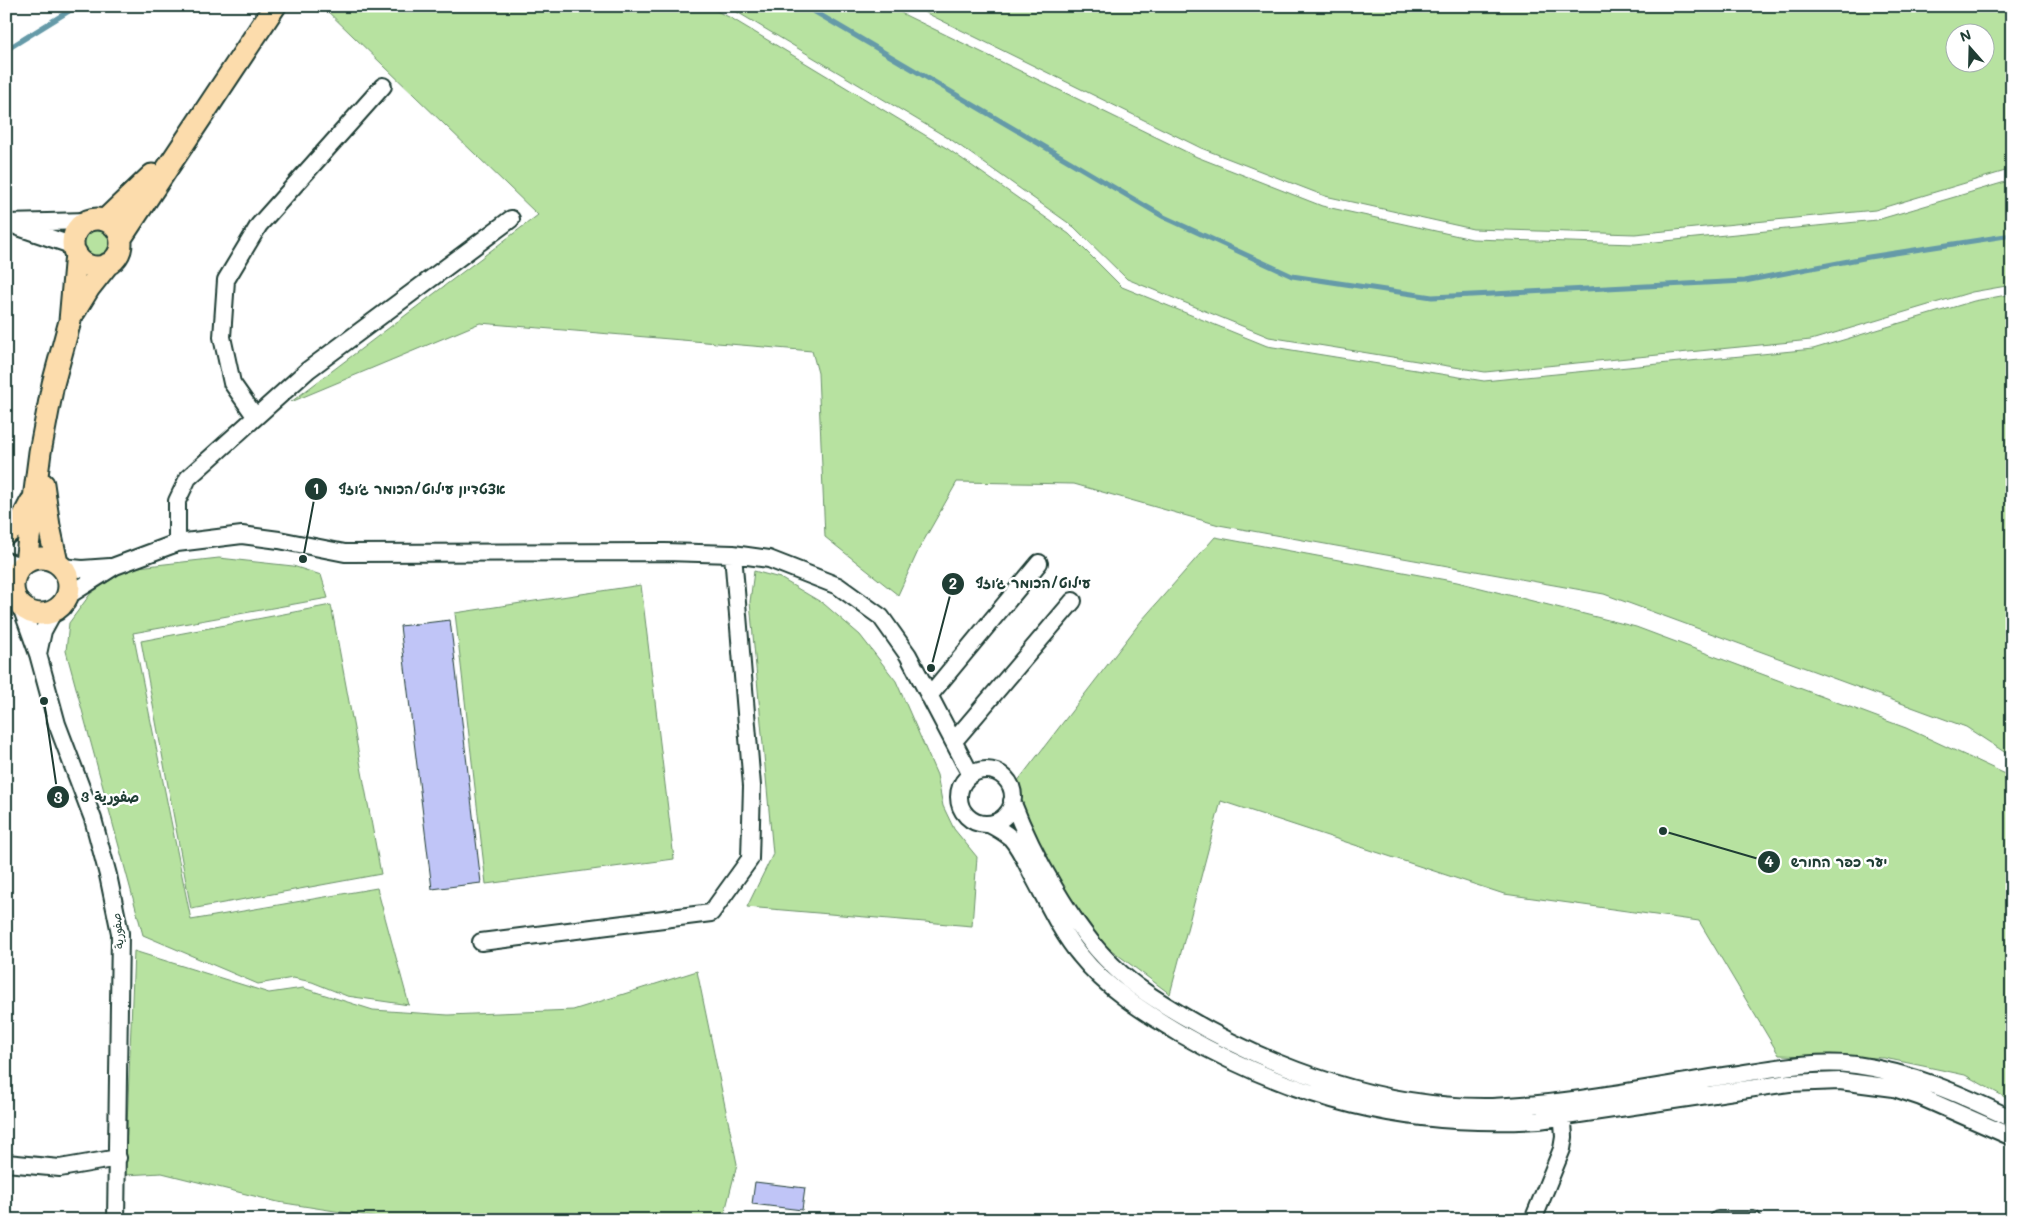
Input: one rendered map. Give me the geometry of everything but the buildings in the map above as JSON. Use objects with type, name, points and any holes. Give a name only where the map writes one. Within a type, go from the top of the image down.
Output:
[{"type":"main road","points":[[121,238],[275,6]]},
{"type":"main road","points":[[40,452],[48,526],[59,565],[68,578],[61,603],[40,613],[33,612],[14,598],[13,581],[33,499],[40,452],[53,384],[70,321],[77,231],[97,221],[180,147]]},
{"type":"main road","points":[[70,321],[89,288],[108,264],[119,254],[121,238],[112,224],[97,221]]},
{"type":"main road","points":[[75,249],[86,264],[100,267],[108,264]]},
{"type":"main road","points":[[6,534],[20,522],[33,499]]},
{"type":"main road","points":[[18,563],[41,558],[59,565]]},
{"type":"street","points":[[254,416],[232,383],[222,337],[226,280],[259,226],[383,86]]},
{"type":"street","points":[[177,543],[177,501],[188,478],[254,416],[308,370],[511,219]]},
{"type":"street","points":[[6,224],[97,221]]},
{"type":"street","points":[[6,224],[75,249]]},
{"type":"street","points":[[38,654],[43,631],[61,603],[115,566],[177,543],[242,535],[345,553],[665,552],[733,554],[769,559],[838,586],[881,618],[908,655],[971,775]]},
{"type":"street","points":[[481,942],[711,913],[750,859],[752,786],[733,554]]},
{"type":"street","points":[[928,696],[1040,563]]},
{"type":"street","points":[[59,565],[82,569],[115,566]]},
{"type":"street","name":"صفورية","points":[[14,598],[38,654],[57,724],[92,819],[108,875],[120,933],[116,1220]]},
{"type":"street","points":[[954,741],[1073,601]]},
{"type":"street","points":[[982,771],[992,771],[1000,774],[1007,781],[1011,789],[1012,801],[1010,810],[1004,817],[989,824],[980,824],[971,820],[961,808],[960,790],[971,775],[982,771]]},
{"type":"street","points":[[1012,801],[1025,832],[1064,903],[1112,966],[1131,982],[1208,1031],[1267,1059],[1334,1083],[1392,1097],[1423,1102],[1490,1107],[1561,1100],[1783,1067],[1827,1063],[1853,1065],[1907,1075],[1950,1091],[2012,1119]]},
{"type":"street","points":[[989,824],[1002,831],[1020,851],[1064,933],[1094,973],[1132,1004],[1224,1058],[1292,1087],[1322,1097],[1400,1115],[1435,1120],[1499,1123],[1563,1117],[1789,1084],[1840,1081],[1894,1088],[1921,1097],[2012,1137]]},
{"type":"street","points":[[1533,1220],[1560,1158],[1564,1137],[1561,1100]]},
{"type":"street","points":[[6,1163],[60,1168],[118,1158]]},
{"type":"street","points":[[1718,1220],[1753,1220]]},
{"type":"green space","points":[[322,6],[706,6],[731,18],[948,149],[1069,234],[1122,287],[1267,346],[1484,381],[1813,349],[1974,301],[2012,294],[2012,757],[1966,727],[1604,594],[1219,525],[1074,484],[957,482],[919,549],[898,595],[825,537],[818,373],[812,351],[480,323],[291,402],[538,215]]},
{"type":"green space","points":[[727,6],[892,6],[903,14],[1197,157],[1322,206],[1472,239],[1635,244],[1877,220],[2012,180],[2012,285],[1972,292],[1811,340],[1485,372],[1269,337],[1127,279],[1074,227],[953,141]]},
{"type":"green space","points":[[912,6],[2012,6],[2012,169],[1875,210],[1635,234],[1473,229],[1325,196],[1201,148]]},
{"type":"green space","points":[[98,229],[109,233],[113,244],[109,255],[98,259],[87,255],[83,244],[87,233]]},
{"type":"green space","points":[[1215,537],[1457,582],[1636,627],[1906,728],[2012,777],[2012,1101],[1965,1075],[1884,1058],[1779,1055],[1699,921],[1504,894],[1221,801],[1170,994],[1106,946],[1074,903],[1007,795],[1142,620]]},
{"type":"green space","points":[[219,558],[293,566],[321,575],[328,598],[133,633],[191,920],[377,888],[409,1005],[347,996],[312,982],[293,978],[258,984],[143,935],[66,651],[69,623],[91,593],[129,568]]},
{"type":"green space","points":[[754,571],[780,578],[824,604],[860,635],[896,681],[937,775],[943,806],[954,829],[977,857],[972,926],[747,907],[773,854],[750,602]]},
{"type":"green space","points":[[641,585],[674,859],[486,884],[455,613]]},
{"type":"green space","points":[[331,605],[381,874],[191,909],[141,641]]},
{"type":"green space","points":[[134,951],[269,993],[303,988],[373,1010],[448,1015],[573,1010],[697,971],[737,1164],[723,1220],[392,1220],[278,1202],[162,1173],[125,1175]]},
{"type":"waterway","points":[[6,50],[77,6]]},
{"type":"waterway","points":[[805,6],[1164,217],[1292,276],[1432,297],[1745,281],[1869,257],[2012,235]]},
{"type":"place","name":"אצטדיון עילוט/הכומר ג׳וזף","points":[[303,559]]},
{"type":"place","name":"עילוט/הכומר ג׳וזף","points":[[931,668]]},
{"type":"place","name":"صفورية 3","points":[[44,701]]},
{"type":"place","name":"יער כפר החורש","points":[[1663,831]]}]
